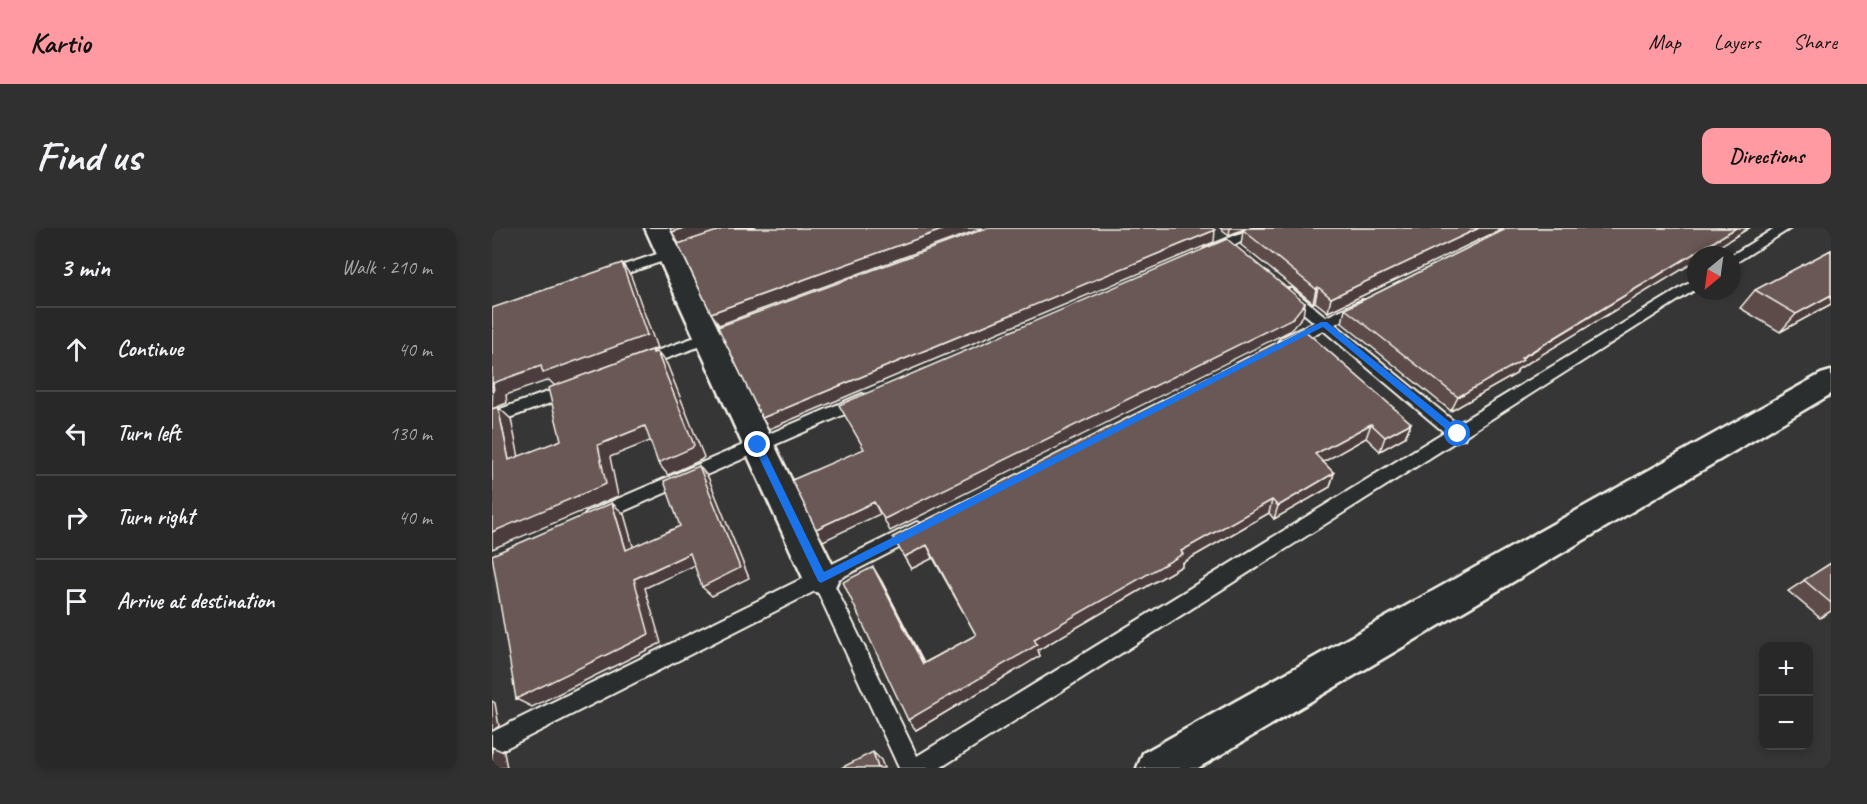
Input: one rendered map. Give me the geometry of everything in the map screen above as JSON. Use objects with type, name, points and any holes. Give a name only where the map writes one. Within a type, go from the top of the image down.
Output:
[{"type":"main road","points":[[663,241],[718,334],[758,445],[821,578]]},
{"type":"main road","points":[[1158,768],[1831,381]]},
{"type":"lane","points":[[592,280],[663,241],[748,228]]},
{"type":"lane","points":[[1195,257],[1264,228]]},
{"type":"lane","points":[[1760,228],[1778,231]]},
{"type":"lane","points":[[1741,255],[1778,231]]},
{"type":"lane","points":[[1215,233],[1245,258]]},
{"type":"lane","points":[[1271,280],[1458,434]]},
{"type":"lane","points":[[919,768],[1458,434],[1687,289]]},
{"type":"lane","points":[[1270,351],[1385,293]]},
{"type":"lane","points":[[621,370],[718,334]]},
{"type":"lane","points":[[492,418],[589,382]]},
{"type":"lane","points":[[577,524],[878,394]]},
{"type":"lane","points":[[492,744],[928,524]]},
{"type":"lane","points":[[821,578],[911,768]]},
{"type":"building","points":[[670,228],[684,228],[672,232]]},
{"type":"building","points":[[726,228],[947,228],[711,313],[678,244]]},
{"type":"building","points":[[987,228],[1212,228],[1215,230],[762,418],[718,327]]},
{"type":"building","points":[[1247,228],[1479,228],[1331,298],[1318,287],[1316,289],[1243,230]]},
{"type":"building","points":[[1508,228],[1736,228],[1706,246],[1687,246],[1687,258],[1521,358],[1523,360],[1458,397],[1345,309]]},
{"type":"building","points":[[1227,239],[1305,303],[1293,318],[884,519],[874,502],[816,529],[792,480],[864,449],[839,405]]},
{"type":"building","points":[[1831,250],[1831,295],[1796,314],[1755,290]]},
{"type":"building","points":[[622,263],[647,335],[543,373],[541,366],[493,383],[494,391],[492,391],[492,308]]},
{"type":"building","points":[[1303,329],[1411,423],[1385,437],[1371,424],[1315,454],[1334,473],[1278,506],[1272,500],[1181,551],[1183,554],[1034,639],[1037,645],[908,720],[843,582],[873,567],[923,664],[976,635],[927,545],[904,557],[893,537]]},
{"type":"building","points":[[652,350],[653,353],[657,352],[694,445],[692,448],[658,463],[645,426],[598,445],[606,484],[492,532],[492,409],[498,407],[509,460],[561,440],[548,388]]},
{"type":"building","points":[[699,466],[740,568],[702,587],[690,553],[634,579],[649,634],[516,699],[492,555],[612,503],[626,550],[680,526],[664,481]]},
{"type":"building","points":[[1831,563],[1831,603],[1804,580]]},
{"type":"building","points":[[873,752],[878,768],[841,768]]},
{"type":"route","points":[[758,445],[821,578],[1324,323],[1458,434]]}]
